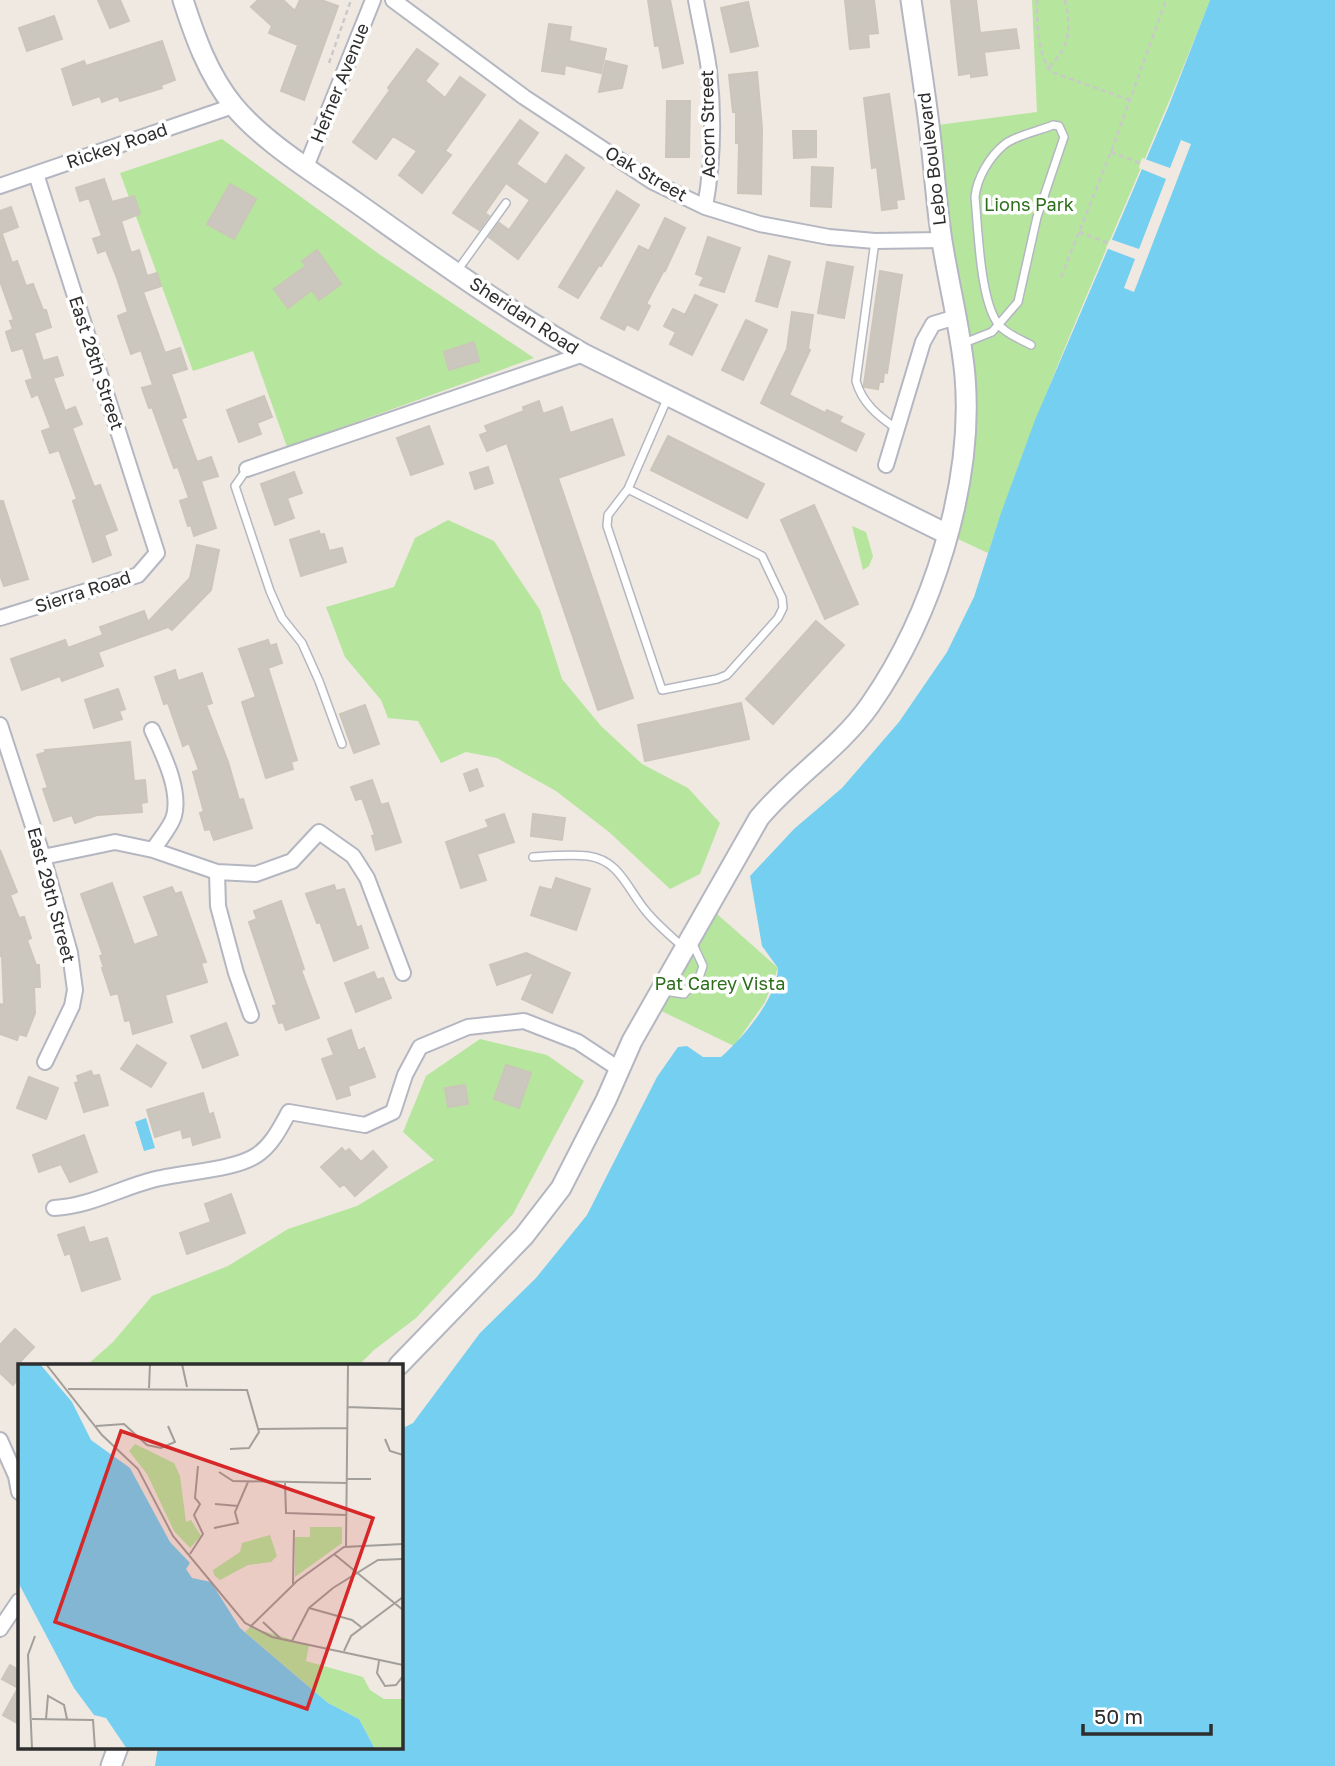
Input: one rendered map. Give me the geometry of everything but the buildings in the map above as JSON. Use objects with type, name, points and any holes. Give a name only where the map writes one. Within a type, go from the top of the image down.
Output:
[{"type":"main road","name":"Sheridan Road","points":[[183,0],[208,65],[233,106],[306,167],[456,272],[532,324],[584,354],[947,534]]},
{"type":"main road","name":"Lebo Boulevard","points":[[400,1364],[544,1213],[577,1160],[619,1069],[660,990],[759,818],[849,730],[885,682],[915,623],[947,534],[958,494],[965,449],[966,401],[911,0]]},
{"type":"main road","points":[[111,1766],[118,1748]]},
{"type":"street","name":"Hefner Avenue","points":[[306,167],[373,0]]},
{"type":"street","name":"Oak Street","points":[[393,0],[555,117],[653,182],[705,207],[772,226],[829,237],[875,241],[942,240]]},
{"type":"street","name":"Acorn Street","points":[[695,0],[709,70],[712,136],[705,207]]},
{"type":"street","name":"Rickey Road","points":[[0,186],[233,106]]},
{"type":"street","name":"East 28th Street","points":[[36,174],[157,553]]},
{"type":"street","points":[[886,465],[923,342],[933,324],[956,317]]},
{"type":"street","points":[[247,469],[584,354]]},
{"type":"street","name":"Sierra Road","points":[[0,618],[138,575],[157,553]]},
{"type":"street","name":"East 29th Street","points":[[0,725],[43,857],[70,953],[75,990],[72,1006],[45,1062]]},
{"type":"street","points":[[152,730],[174,787],[174,817],[153,849]]},
{"type":"street","points":[[43,857],[115,842],[153,849],[217,872],[256,874],[292,861],[319,832],[353,856],[367,878],[403,973]]},
{"type":"street","points":[[217,872],[218,906],[236,973],[251,1015]]},
{"type":"street","points":[[54,1208],[89,1203],[152,1180],[222,1167],[256,1156],[275,1138],[289,1112],[365,1125],[393,1112],[405,1075],[420,1047],[468,1027],[524,1021],[579,1042],[619,1069]]},
{"type":"street","points":[[0,1440],[18,1487]]},
{"type":"street","points":[[0,1629],[18,1602]]},
{"type":"lane","points":[[960,344],[992,332],[999,326],[1018,302],[1037,217],[1064,137],[1059,126],[1053,125],[1006,143],[988,164],[976,184],[984,279],[992,310],[999,326],[1031,345]]},
{"type":"lane","points":[[456,272],[506,204]]},
{"type":"lane","points":[[875,241],[856,381],[859,392],[870,407],[897,429]]},
{"type":"lane","points":[[628,489],[762,556],[766,561],[782,598],[783,608],[778,618],[727,675],[717,680],[662,690],[607,526],[608,515],[628,489],[668,396]]},
{"type":"lane","points":[[247,469],[235,486],[270,591],[282,618],[302,643],[320,681],[342,744]]},
{"type":"lane","points":[[533,857],[588,856],[602,860],[614,867],[629,884],[644,909],[687,943],[704,966],[700,975],[684,995],[660,990]]},
{"type":"path","points":[[329,63],[351,0]]},
{"type":"path","points":[[1037,0],[1040,43],[1051,72],[1130,100]]},
{"type":"path","points":[[1048,68],[1063,51],[1068,38],[1069,21],[1065,0]]},
{"type":"path","points":[[1061,277],[1111,152],[1166,0]]},
{"type":"path","points":[[1111,152],[1140,163]]},
{"type":"path","points":[[1079,232],[1108,243]]},
{"type":"green space","name":"Lions Park","points":[[1032,0],[1210,0],[1039,413],[988,553],[947,534],[965,449],[930,126],[1037,112]]},
{"type":"green space","points":[[222,139],[379,254],[534,358],[287,447],[253,351],[193,371],[120,173]]},
{"type":"green space","points":[[448,520],[494,541],[540,610],[562,679],[601,726],[642,764],[688,788],[720,823],[700,874],[670,889],[609,832],[556,791],[497,758],[466,752],[441,763],[418,721],[388,718],[381,700],[345,657],[326,607],[394,587],[415,538]]},
{"type":"green space","points":[[852,526],[866,532],[873,556],[869,566],[863,570]]},
{"type":"green space","name":"Pat Carey Vista","points":[[708,906],[778,968],[765,1002],[734,1046],[651,1006]]},
{"type":"green space","points":[[480,1039],[547,1055],[584,1081],[513,1214],[416,1318],[360,1364],[88,1364],[113,1342],[152,1296],[228,1266],[288,1229],[357,1206],[434,1160],[403,1132],[426,1076]]},
{"type":"water","points":[[1210,0],[1335,0],[1335,1766],[155,1766],[158,1748],[402,1748],[402,1428],[413,1423],[480,1333],[536,1278],[587,1215],[657,1077],[678,1047],[687,1046],[703,1057],[721,1057],[757,1017],[772,992],[778,968],[762,946],[750,876],[794,829],[842,788],[899,722],[947,652],[974,597],[1035,420],[1168,108]]},
{"type":"water","points":[[146,1118],[155,1148],[144,1151],[135,1122]]},
{"type":"pier","points":[[1181,140],[1191,144],[1134,292],[1124,288],[1135,259],[1106,248],[1110,239],[1139,249],[1166,179],[1139,168],[1142,158],[1170,168]]}]
